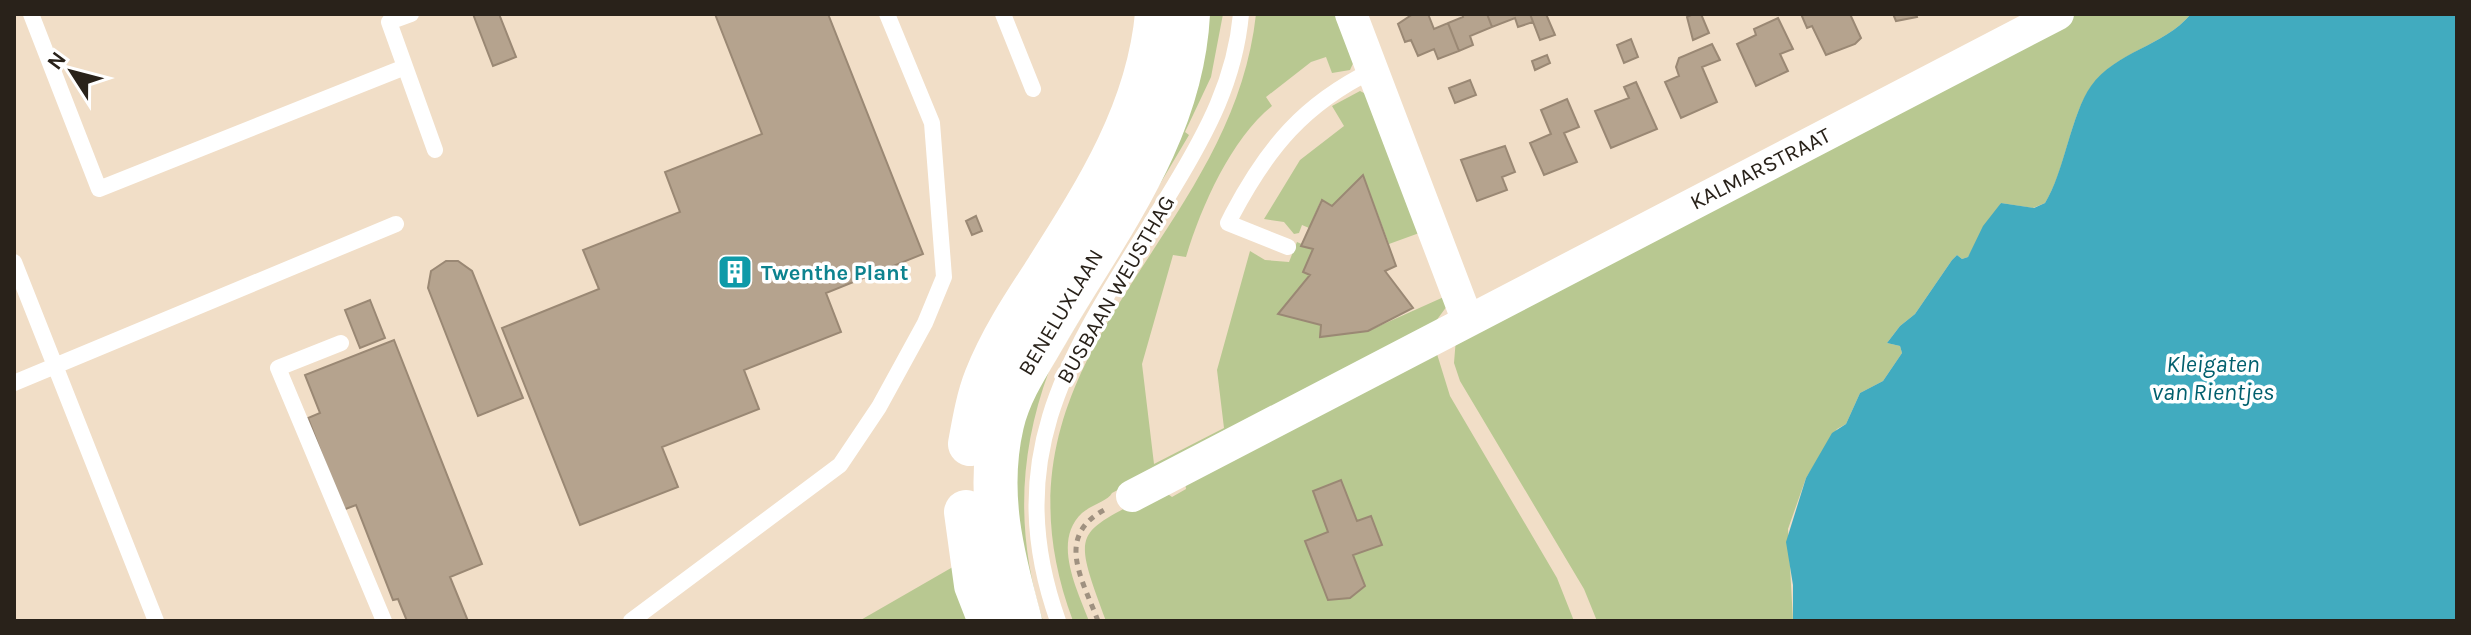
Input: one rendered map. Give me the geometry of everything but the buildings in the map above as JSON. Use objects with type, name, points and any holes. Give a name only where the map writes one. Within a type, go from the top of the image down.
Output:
[{"type":"street","name":"BENELUXLAAN","points":[[990,621],[976,585],[964,499],[970,443],[985,379],[1016,318],[1091,198],[1130,125],[1145,80],[1157,14]]},
{"type":"street","name":"BENELUXLAAN","points":[[1020,621],[995,519],[996,463],[1002,422],[1019,380],[1140,179],[1161,135],[1182,58],[1188,14]]},
{"type":"street","points":[[1351,14],[1467,319]]},
{"type":"street","name":"KALMARSTRAAT","points":[[1132,496],[2055,15]]},
{"type":"lane","points":[[31,14],[99,189],[405,67]]},
{"type":"lane","points":[[411,14],[387,18],[435,150]]},
{"type":"lane","points":[[631,621],[840,465],[879,407],[925,323],[944,277],[932,123],[887,14]]},
{"type":"lane","points":[[1003,14],[1033,89]]},
{"type":"lane","name":"BUSBAAN WEUSTHAG","points":[[1058,621],[1044,574],[1037,528],[1037,482],[1047,419],[1076,348],[1214,118],[1236,54],[1241,14]]},
{"type":"lane","points":[[1288,247],[1228,223],[1267,155],[1292,127],[1318,101],[1373,70]]},
{"type":"lane","points":[[14,383],[396,224]]},
{"type":"lane","points":[[14,262],[156,621]]},
{"type":"lane","points":[[341,343],[278,368],[384,621]]},
{"type":"path","points":[[1098,621],[1075,552],[1075,541],[1081,527],[1093,516],[1132,496]]},
{"type":"green space","points":[[1194,14],[1223,14],[1211,77],[1185,132],[1189,135],[1049,371],[1039,402],[1026,465],[1024,496],[1028,558],[1043,621],[1026,621],[1004,468]]},
{"type":"green space","points":[[1256,14],[1339,14],[1356,57],[1350,70],[1332,73],[1326,57],[1311,62],[1266,97],[1272,106],[1243,136],[1219,175],[1186,257],[1173,255],[1142,364],[1154,464],[1224,428],[1217,370],[1250,251],[1265,260],[1289,262],[1297,242],[1313,249],[1310,275],[1278,314],[1321,325],[1321,337],[1368,331],[1446,296],[1447,306],[1436,321],[1112,493],[1082,513],[1073,524],[1068,551],[1074,580],[1089,621],[1073,621],[1051,528],[1056,447],[1081,374],[1118,305],[1203,169],[1237,96]]},
{"type":"green space","points":[[2068,14],[2191,14],[2167,34],[2101,75],[2084,99],[2058,176],[2045,203],[2033,208],[2001,203],[1968,257],[1962,259],[1957,255],[1952,260],[1915,314],[1900,326],[1887,343],[1900,346],[1902,353],[1883,381],[1860,393],[1846,424],[1837,429],[1806,478],[1788,529],[1793,621],[1597,621],[1584,589],[1460,381],[1454,363],[1456,338]]},
{"type":"green space","points":[[1360,91],[1370,96],[1422,232],[1389,244],[1363,175],[1332,206],[1321,200],[1309,228],[1302,225],[1299,233],[1294,234],[1284,222],[1264,219],[1300,160],[1344,126],[1332,106]]},
{"type":"green space","points":[[1437,354],[1450,396],[1557,578],[1574,621],[1106,621],[1087,566],[1085,549],[1088,536],[1096,526],[1161,489],[1172,497],[1186,489],[1185,481]]},
{"type":"green space","points":[[958,564],[974,621],[859,621]]},
{"type":"water","name":"Kleigaten van Rientjes","points":[[2191,14],[2457,14],[2457,621],[1793,621],[1793,585],[1786,542],[1806,478],[1832,433],[1846,424],[1860,393],[1883,381],[1902,353],[1900,346],[1887,343],[1900,326],[1915,314],[1952,260],[1957,255],[1962,259],[1968,257],[1983,226],[2001,203],[2034,208],[2045,203],[2084,98],[2101,74],[2167,34]]},
{"type":"place","name":"Twenthe Plant","points":[[735,272]]}]
